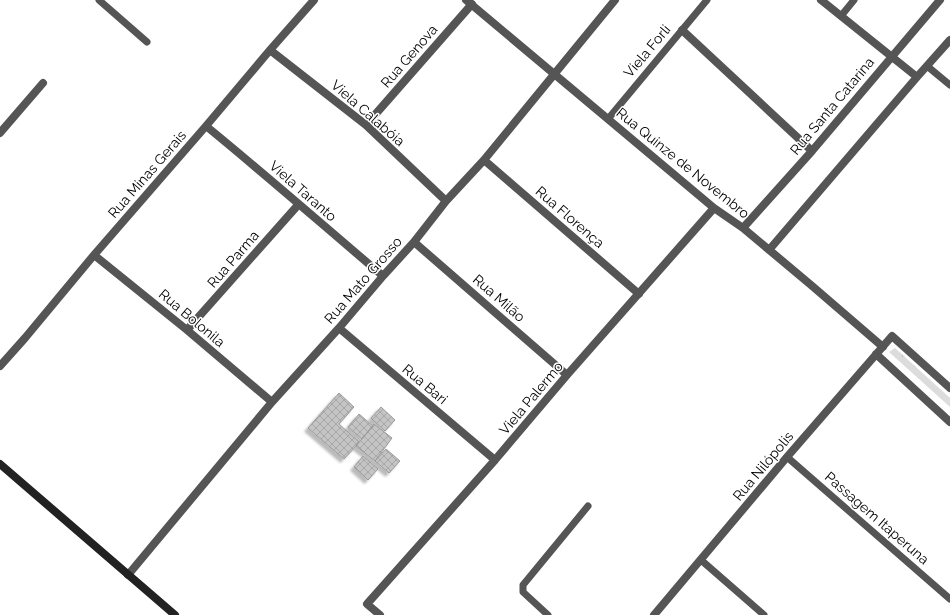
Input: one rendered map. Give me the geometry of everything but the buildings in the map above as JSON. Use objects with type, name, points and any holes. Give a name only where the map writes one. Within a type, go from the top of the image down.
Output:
[{"type":"street","name":"Rua Minas Gerais","points":[[0,366],[314,0]]},
{"type":"street","name":"Rua Mato Grosso","points":[[128,575],[272,402],[339,328],[414,242],[446,201],[484,160],[615,0]]},
{"type":"street","points":[[821,0],[916,77]]},
{"type":"street","name":"Rua Santa Catarina","points":[[743,228],[812,151],[940,0]]},
{"type":"street","name":"Rua Quinze de Novembro","points":[[469,2],[714,208],[743,228],[882,347]]},
{"type":"street","name":"Rua Genova","points":[[366,125],[469,2]]},
{"type":"street","points":[[682,30],[812,151]]},
{"type":"street","points":[[769,250],[916,77],[950,40]]},
{"type":"street","name":"Viela Calabóia","points":[[270,50],[366,125],[446,201]]},
{"type":"street","points":[[0,133],[42,83]]},
{"type":"street","name":"Viela Taranto","points":[[206,126],[383,276]]},
{"type":"street","name":"Rua Florença","points":[[484,160],[639,294]]},
{"type":"street","name":"Rua Parma","points":[[187,330],[298,205]]},
{"type":"street","name":"Viela Palermo","points":[[380,615],[368,604],[714,208]]},
{"type":"street","name":"Rua Milão","points":[[414,242],[567,375]]},
{"type":"street","name":"Rua Bolonila","points":[[94,255],[187,330],[272,402]]},
{"type":"street","name":"Rua Bari","points":[[339,328],[495,460]]},
{"type":"street","name":"Rua Nilópolis","points":[[654,615],[702,560],[787,457],[892,336],[950,388]]},
{"type":"street","points":[[876,354],[950,422]]},
{"type":"street","points":[[0,464],[174,615]]},
{"type":"lane","points":[[99,0],[147,42]]},
{"type":"lane","name":"Viela Forli","points":[[608,119],[707,0]]},
{"type":"lane","points":[[840,16],[854,0]]},
{"type":"lane","points":[[927,66],[950,85]]},
{"type":"lane","name":"Passagem Itaperuna","points":[[787,457],[950,599]]},
{"type":"lane","points":[[548,615],[523,592],[523,585],[588,506]]},
{"type":"lane","points":[[702,560],[764,615]]},
{"type":"green space","points":[[895,348],[950,398],[950,407],[889,352]]}]
